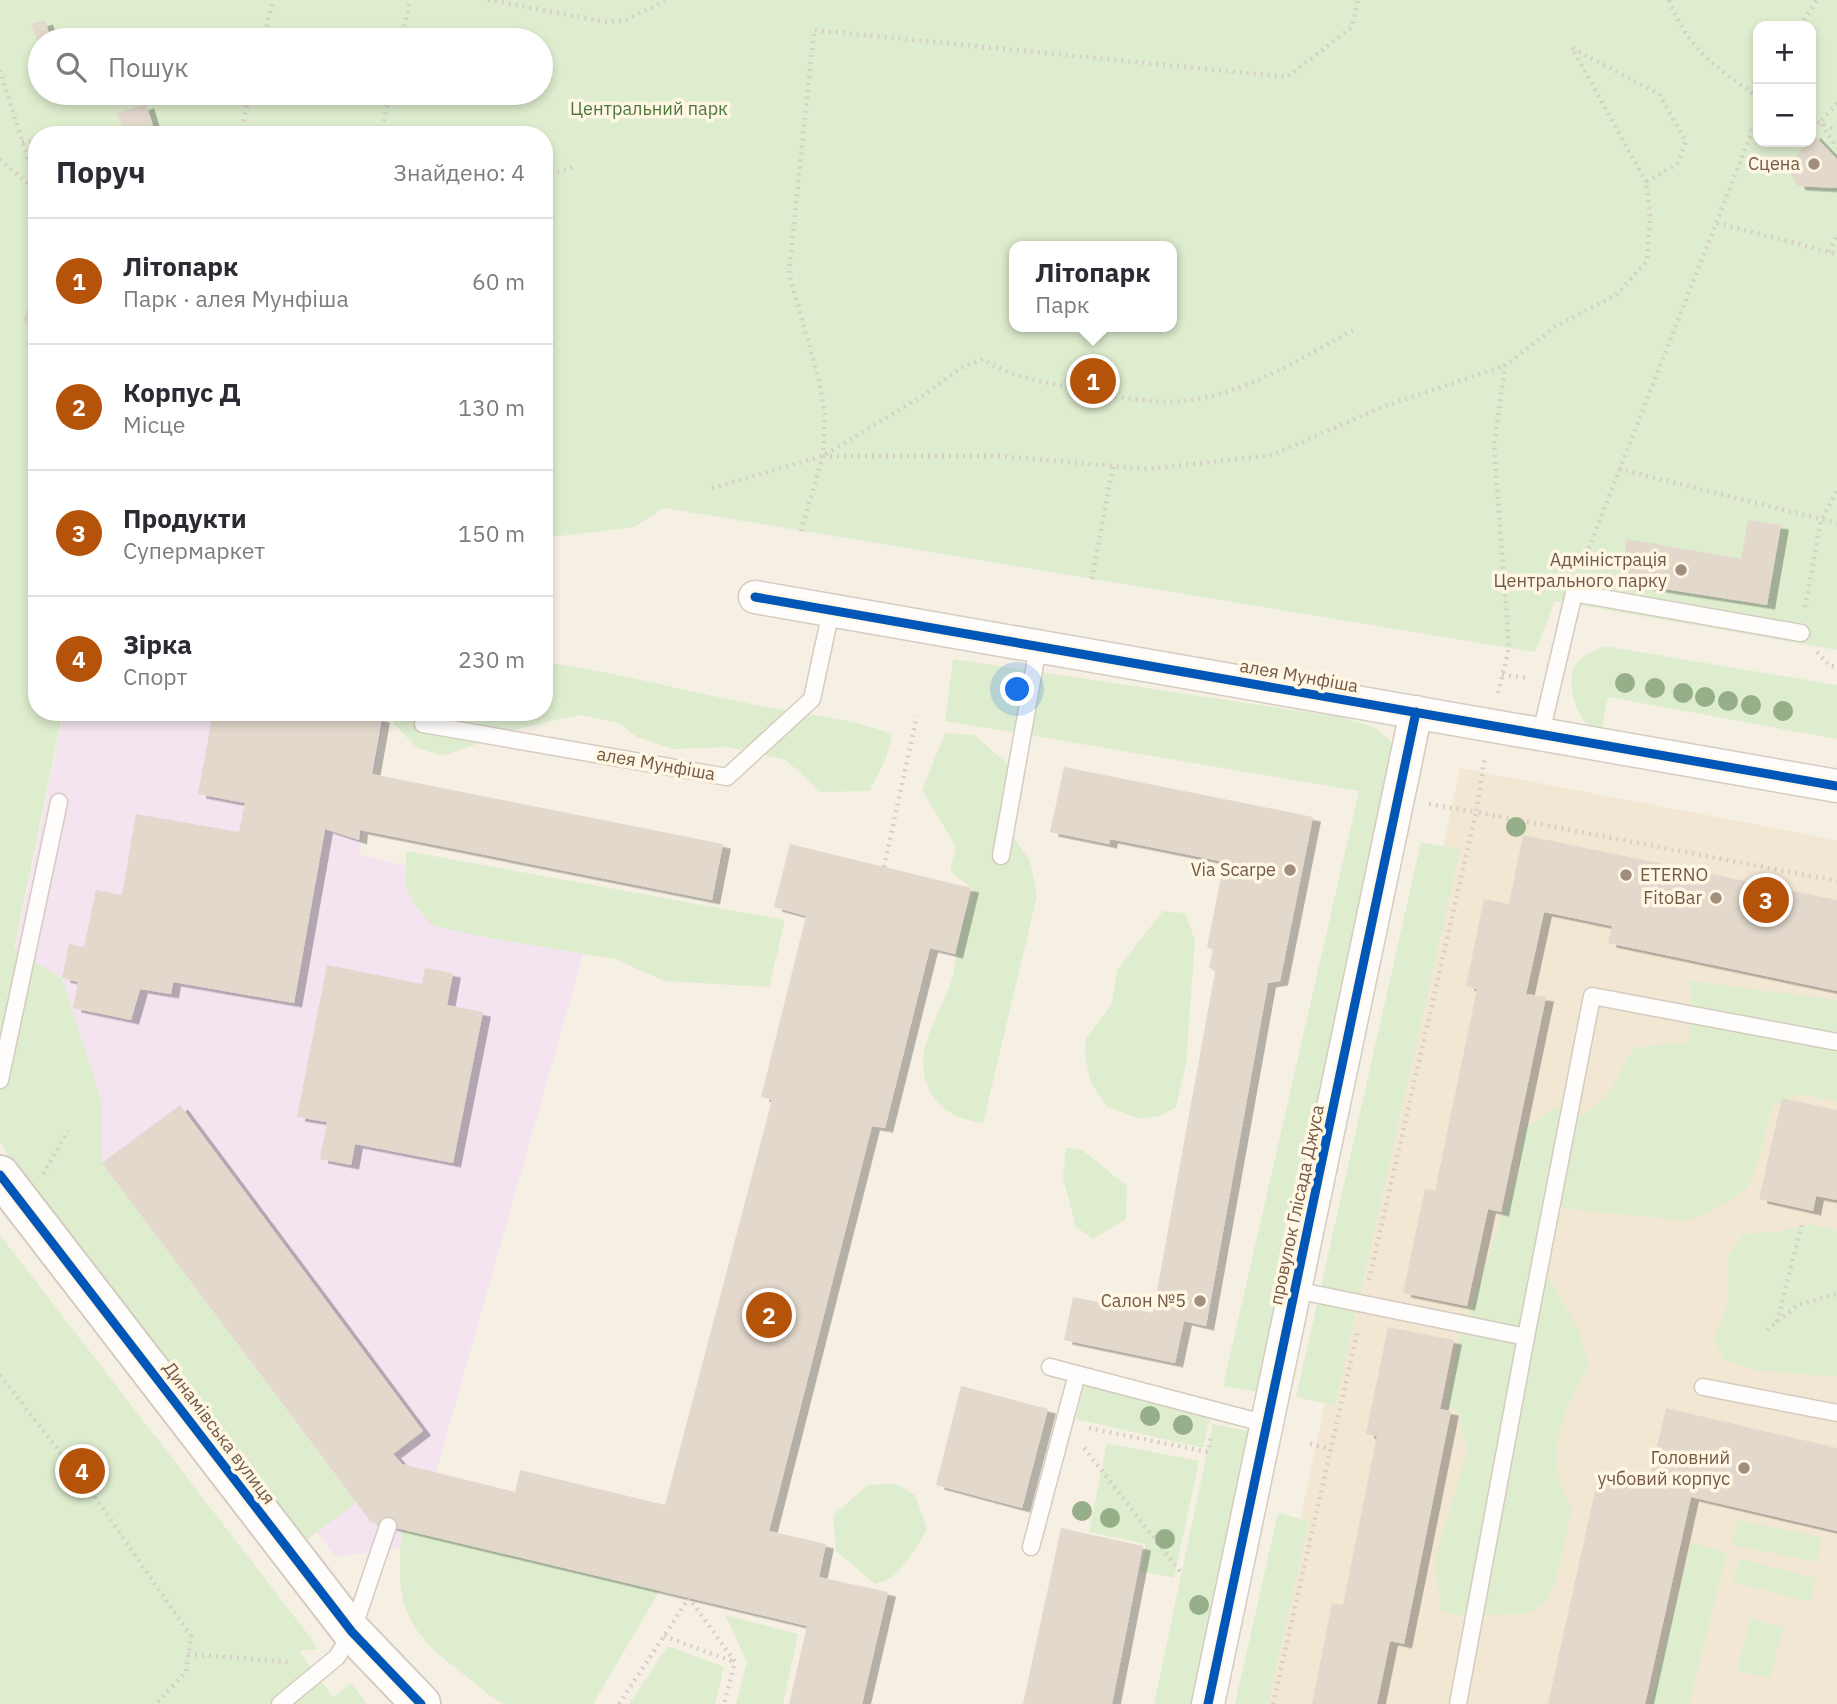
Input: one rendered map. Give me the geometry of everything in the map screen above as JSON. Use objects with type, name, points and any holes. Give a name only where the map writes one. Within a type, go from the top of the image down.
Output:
[{"type":"street","name":"алея Мунфіша","points":[[755,597],[1837,786]]},
{"type":"street","name":"провулок Глісада Джуса","points":[[1208,1704],[1416,712]]},
{"type":"street","name":"Динамівська вулиця","points":[[0,1175],[352,1632],[421,1704]]},
{"type":"lane","points":[[1541,733],[1574,593],[1801,633]]},
{"type":"lane","name":"алея Мунфіша","points":[[423,724],[727,777],[812,699],[831,611]]},
{"type":"lane","points":[[1001,856],[1038,647]]},
{"type":"lane","points":[[0,1080],[59,802]]},
{"type":"lane","points":[[1458,1704],[1592,996],[1837,1042]]},
{"type":"lane","points":[[1295,1290],[1526,1337]]},
{"type":"lane","points":[[1050,1367],[1267,1424]]},
{"type":"lane","points":[[1031,1547],[1077,1374]]},
{"type":"lane","points":[[1703,1387],[1837,1413]]},
{"type":"lane","points":[[281,1704],[337,1657],[352,1632],[388,1526]]},
{"type":"path","points":[[266,28],[273,0]]},
{"type":"path","points":[[404,28],[410,0]]},
{"type":"path","points":[[488,0],[607,22],[626,20],[666,0]]},
{"type":"path","points":[[801,531],[823,456],[825,416],[820,384],[789,273],[814,30],[1287,77],[1352,27],[1359,0]]},
{"type":"path","points":[[1669,0],[1684,33],[1697,51],[1753,93]]},
{"type":"path","points":[[1803,21],[1817,0]]},
{"type":"path","points":[[823,456],[999,456],[1149,469],[1272,455],[1382,407],[1505,366],[1556,326],[1616,295],[1647,261],[1650,216],[1646,182],[1572,48],[1658,93],[1686,142],[1677,164],[1646,182]]},
{"type":"path","points":[[0,70],[28,162]]},
{"type":"path","points":[[0,89],[7,92]]},
{"type":"path","points":[[1820,122],[1837,103]]},
{"type":"path","points":[[242,126],[247,105]]},
{"type":"path","points":[[383,126],[387,105]]},
{"type":"path","points":[[1816,120],[1837,130]]},
{"type":"path","points":[[1820,122],[1837,148]]},
{"type":"path","points":[[1579,574],[1753,129]]},
{"type":"path","points":[[22,142],[28,142]]},
{"type":"path","points":[[0,159],[28,183]]},
{"type":"path","points":[[553,174],[573,167]]},
{"type":"path","points":[[1717,223],[1837,254]]},
{"type":"path","points":[[1829,252],[1837,234]]},
{"type":"path","points":[[712,488],[823,456],[927,393],[960,368],[983,359],[996,368],[1050,383],[1120,397],[1181,401],[1239,387],[1294,362],[1353,330]]},
{"type":"path","points":[[1273,1704],[1476,812],[1491,724],[1509,648],[1494,445],[1505,366]]},
{"type":"path","points":[[1092,579],[1113,466]]},
{"type":"path","points":[[1619,469],[1837,523]]},
{"type":"path","points":[[1801,633],[1821,520],[1837,491]]},
{"type":"path","points":[[884,867],[917,716]]},
{"type":"path","points":[[1398,798],[1837,881]]},
{"type":"path","points":[[37,1183],[68,1131]]},
{"type":"path","points":[[1777,1322],[1802,1223]]},
{"type":"path","points":[[1768,1330],[1798,1305],[1837,1294]]},
{"type":"path","points":[[0,1375],[155,1581],[191,1636],[186,1672],[156,1704]]},
{"type":"path","points":[[1064,1423],[1208,1452],[1213,1424]]},
{"type":"path","points":[[1064,1423],[1182,1574]]},
{"type":"path","points":[[1310,1444],[1331,1449]]},
{"type":"path","points":[[619,1704],[689,1598],[735,1662]]},
{"type":"path","points":[[663,1636],[735,1662]]},
{"type":"path","points":[[188,1654],[328,1665]]},
{"type":"path","points":[[724,1704],[735,1662]]},
{"type":"shaded area","points":[[62,721],[383,721],[359,854],[595,913],[415,1546],[336,1557],[0,1125],[0,1023]]},
{"type":"shaded area","points":[[1460,768],[1837,840],[1837,1704],[1261,1704]]},
{"type":"green space","name":"Центральний парк","points":[[0,0],[1837,0],[1837,650],[1555,601],[1535,652],[664,508],[634,527],[553,537],[553,126],[28,126],[28,721],[61,721],[14,949],[62,978],[101,1099],[102,1163],[356,1503],[305,1541],[17,1174],[0,1141]]},
{"type":"green space","points":[[1604,646],[1837,685],[1837,739],[1608,697],[1601,731],[1586,723],[1578,711],[1572,677],[1579,661]]},
{"type":"green space","points":[[953,659],[1341,717],[1376,728],[1397,747],[1258,1392],[1223,1386],[1359,791],[945,721]]},
{"type":"green space","points":[[553,663],[842,720],[892,734],[886,758],[870,791],[821,792],[786,760],[729,747],[673,749],[637,737],[619,723],[580,715],[553,721]]},
{"type":"green space","points":[[394,721],[553,721],[521,728],[443,756],[417,748]]},
{"type":"green space","points":[[945,733],[974,735],[1013,768],[1003,821],[1030,861],[1037,896],[983,1123],[961,1118],[942,1107],[925,1080],[923,1065],[928,1037],[952,979],[960,930],[974,890],[950,871],[956,847],[922,790]]},
{"type":"green space","points":[[1421,842],[1460,850],[1335,1406],[1296,1397]]},
{"type":"green space","points":[[406,851],[785,920],[769,987],[664,981],[615,959],[433,926],[416,907],[406,887]]},
{"type":"green space","points":[[1163,911],[1185,913],[1195,940],[1186,1064],[1176,1107],[1160,1116],[1141,1119],[1107,1107],[1091,1083],[1085,1056],[1086,1039],[1112,1004],[1117,970]]},
{"type":"green space","points":[[1690,981],[1837,1000],[1837,1101],[1800,1094],[1772,1106],[1758,1162],[1744,1191],[1687,1221],[1559,1208],[1547,1274],[1579,1331],[1589,1366],[1571,1400],[1559,1436],[1558,1472],[1572,1508],[1555,1585],[1543,1603],[1527,1614],[1457,1615],[1440,1610],[1436,1556],[1468,1449],[1462,1433],[1460,1415],[1447,1404],[1457,1345],[1518,1173],[1522,1131],[1555,1108],[1585,1115],[1609,1093],[1633,1048],[1688,1042],[1692,1015]]},
{"type":"green space","points":[[1066,1148],[1082,1150],[1127,1186],[1126,1219],[1093,1239],[1076,1227],[1063,1178]]},
{"type":"green space","points":[[1811,1224],[1837,1231],[1837,1377],[1756,1370],[1724,1360],[1714,1341],[1728,1303],[1727,1257],[1743,1234],[1774,1232]]},
{"type":"green space","points":[[0,1235],[307,1633],[318,1649],[299,1651],[333,1697],[351,1683],[367,1704],[0,1704]]},
{"type":"green space","points":[[1084,1385],[1211,1414],[1203,1448],[1076,1419]]},
{"type":"green space","points":[[1213,1424],[1253,1432],[1196,1704],[1154,1704]]},
{"type":"green space","points":[[1107,1443],[1199,1461],[1174,1578],[1140,1571],[1146,1544],[1089,1532]]},
{"type":"green space","points":[[896,1484],[915,1495],[927,1529],[899,1570],[892,1577],[875,1584],[836,1551],[833,1515],[868,1485]]},
{"type":"green space","points":[[1278,1513],[1309,1521],[1268,1704],[1235,1704]]},
{"type":"green space","points":[[1737,1520],[1822,1537],[1817,1562],[1732,1545]]},
{"type":"green space","points":[[402,1529],[660,1590],[593,1704],[501,1703],[448,1662],[418,1632],[403,1599],[400,1580]]},
{"type":"green space","points":[[1691,1543],[1727,1553],[1689,1704],[1650,1704]]},
{"type":"green space","points":[[1739,1559],[1816,1578],[1810,1602],[1733,1582]]},
{"type":"green space","points":[[725,1615],[798,1634],[783,1704],[736,1704],[747,1662]]},
{"type":"green space","points":[[1750,1619],[1783,1627],[1770,1678],[1737,1671]]},
{"type":"green space","points":[[668,1646],[724,1667],[715,1704],[629,1704]]},
{"type":"building","points":[[45,20],[47,28],[32,28],[31,24]]},
{"type":"building","points":[[146,105],[153,126],[122,126],[117,113]]},
{"type":"building","name":"Сцена","points":[[1816,137],[1837,159],[1837,188],[1798,186],[1788,169],[1803,147],[1816,147]]},
{"type":"building","points":[[27,309],[28,324],[23,322]]},
{"type":"building","name":"Адміністрація Центрального парку","points":[[1748,520],[1781,525],[1767,605],[1620,582],[1627,539],[1741,559]]},
{"type":"building","points":[[211,721],[381,721],[372,774],[723,844],[712,900],[360,830],[359,840],[325,829],[294,1003],[173,982],[171,994],[140,989],[131,1020],[73,1008],[78,982],[62,978],[69,944],[84,947],[96,890],[122,895],[136,814],[239,832],[245,803],[198,794]]},
{"type":"building","points":[[1064,767],[1313,817],[1280,981],[1268,983],[1206,1326],[1184,1321],[1175,1363],[1064,1340],[1073,1297],[1153,1313],[1215,972],[1209,967],[1213,949],[1207,948],[1221,877],[1227,878],[1230,863],[1110,839],[1109,844],[1050,832]]},
{"type":"building","points":[[1523,835],[1837,900],[1837,991],[1608,943],[1612,926],[1544,912],[1526,994],[1546,997],[1501,1212],[1488,1209],[1467,1306],[1403,1293],[1425,1189],[1435,1191],[1477,989],[1466,986],[1484,899],[1509,904]]},
{"type":"building","points":[[790,844],[971,888],[955,954],[930,948],[885,1128],[872,1126],[769,1531],[826,1544],[819,1577],[888,1592],[862,1704],[789,1704],[807,1626],[371,1522],[102,1163],[180,1105],[423,1431],[393,1454],[402,1464],[515,1492],[520,1470],[665,1505],[772,1100],[761,1097],[806,916],[774,907]]},
{"type":"building","points":[[327,965],[422,984],[425,968],[453,973],[447,1005],[483,1012],[453,1163],[355,1144],[351,1165],[320,1159],[327,1122],[297,1117]]},
{"type":"building","points":[[1782,1098],[1837,1110],[1837,1200],[1816,1196],[1813,1211],[1759,1199]]},
{"type":"building","points":[[1388,1327],[1454,1340],[1440,1409],[1451,1411],[1404,1644],[1390,1641],[1377,1704],[1312,1704],[1332,1603],[1343,1605],[1377,1436],[1366,1434]]},
{"type":"building","points":[[961,1386],[1048,1409],[1022,1508],[936,1485]]},
{"type":"building","points":[[1666,1408],[1837,1448],[1837,1531],[1691,1497],[1645,1704],[1548,1704],[1597,1482],[1647,1487]]},
{"type":"building","points":[[1061,1528],[1143,1546],[1112,1704],[1023,1704]]},
{"type":"cycle path","points":[[755,597],[1837,786]]},
{"type":"cycle path","points":[[1208,1704],[1416,712]]},
{"type":"cycle path","points":[[0,1175],[352,1632],[421,1704]]},
{"type":"place","name":"Сцена","points":[[1814,164]]},
{"type":"place","name":"Літопарк","points":[[1093,381]]},
{"type":"place","name":"Адміністрація Центрального парку","points":[[1681,570]]},
{"type":"place","name":"Via Scarpe","points":[[1290,870]]},
{"type":"place","name":"ETERNO","points":[[1626,875]]},
{"type":"place","name":"FitoBar","points":[[1716,898]]},
{"type":"place","name":"Продукти","points":[[1766,900]]},
{"type":"place","name":"Салон №5","points":[[1200,1301]]},
{"type":"place","name":"Корпус Д","points":[[769,1315]]},
{"type":"place","name":"Головний учбовий корпус","points":[[1744,1468]]},
{"type":"place","name":"Зірка","points":[[82,1471]]}]
